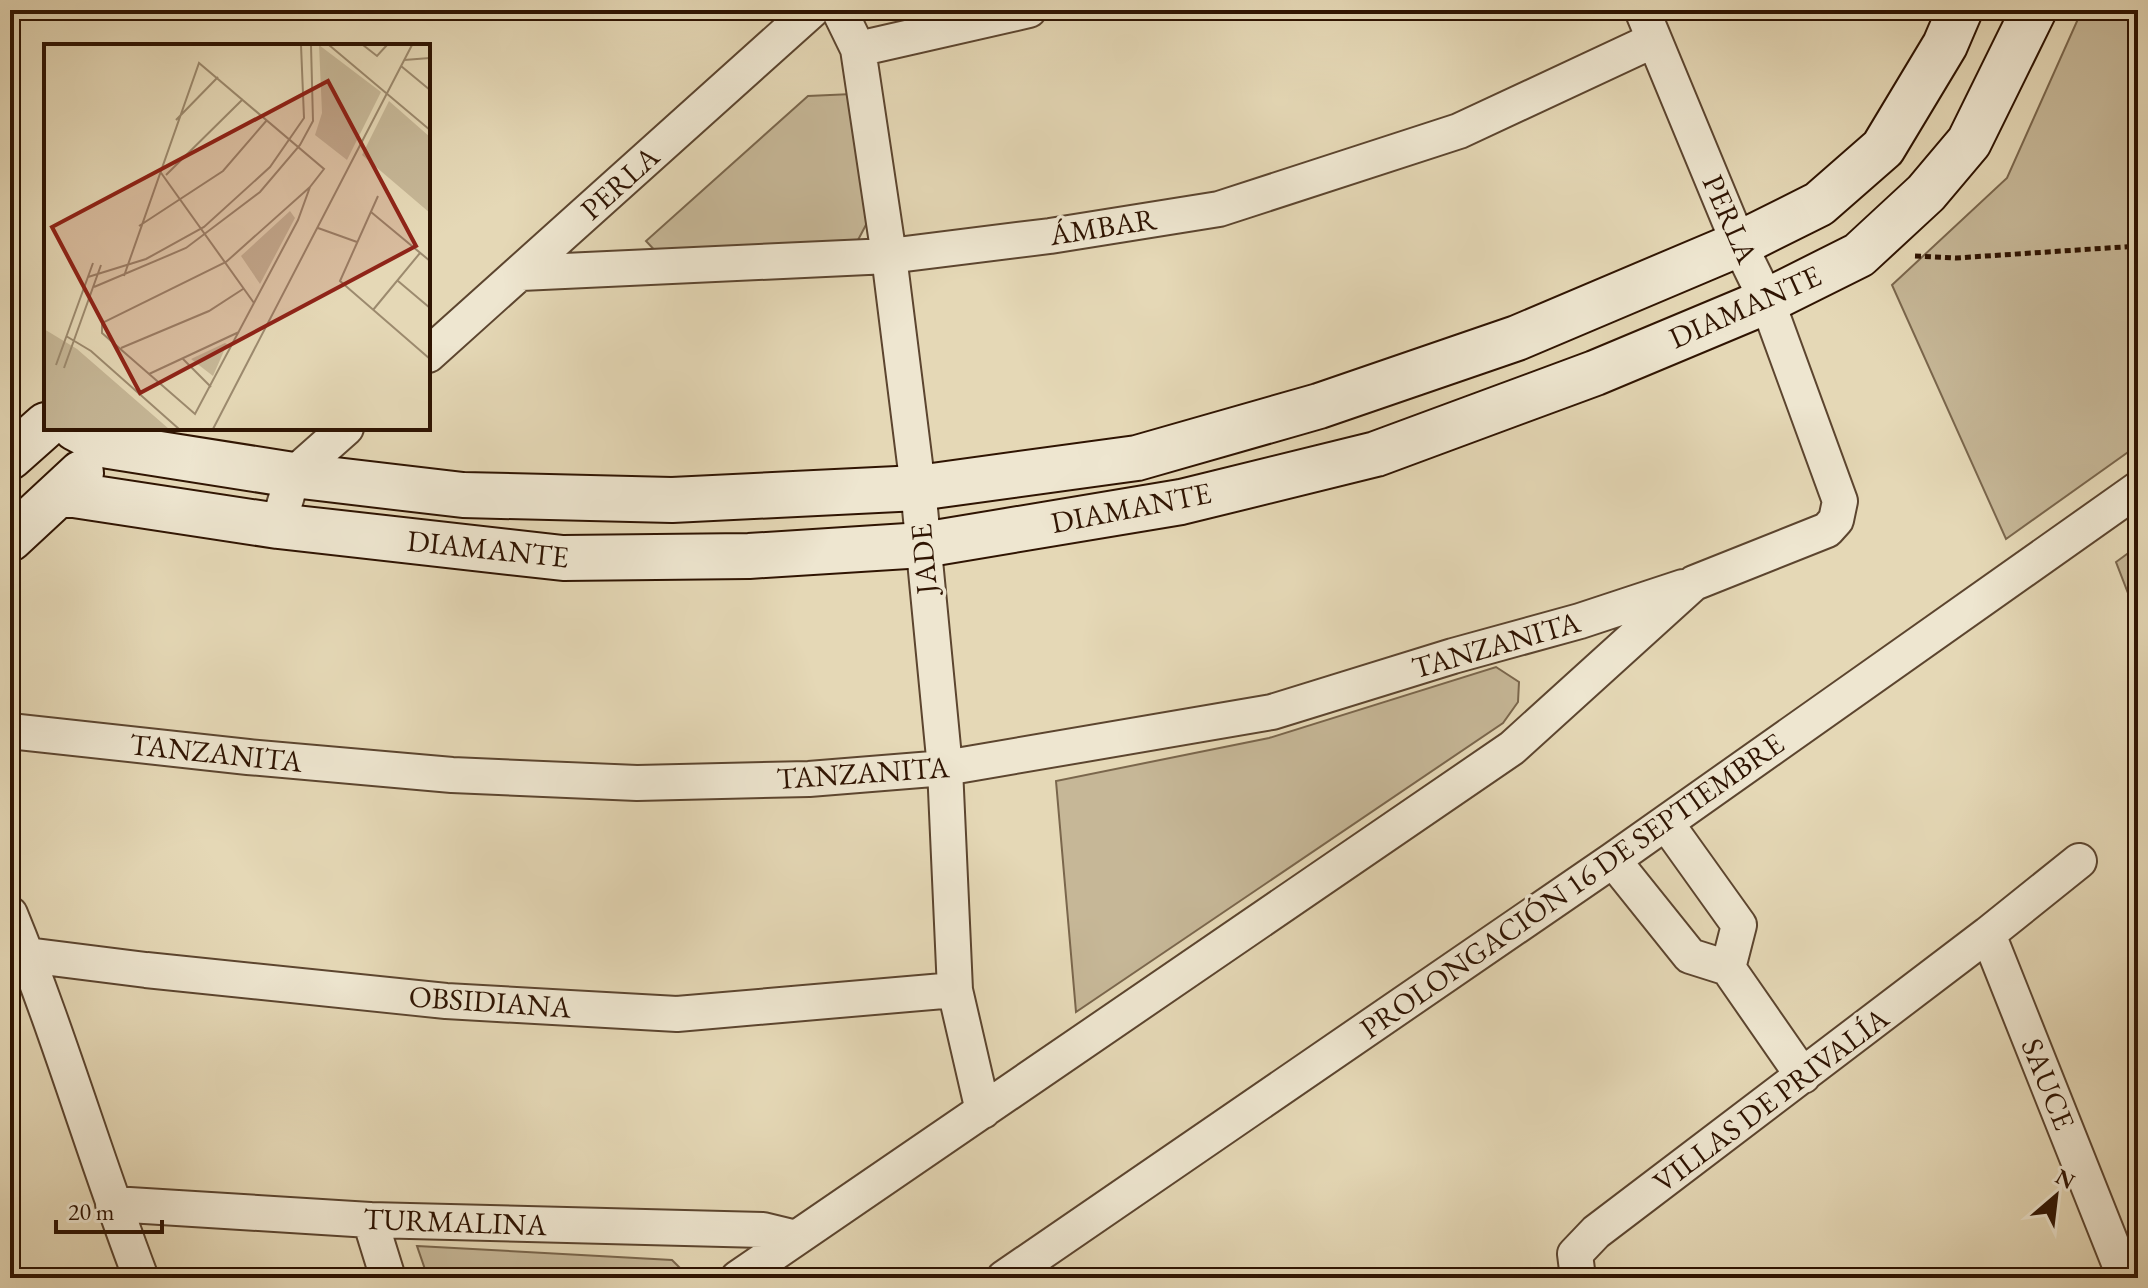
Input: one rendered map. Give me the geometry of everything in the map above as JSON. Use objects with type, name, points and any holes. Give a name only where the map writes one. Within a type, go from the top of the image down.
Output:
[{"type":"street","name":"PERLA","points":[[430,353],[812,10]]},
{"type":"street","name":"JADE","points":[[839,10],[858,49],[889,256],[918,488],[945,768],[955,990],[983,1111]]},
{"type":"street","points":[[858,49],[1029,10]]},
{"type":"street","name":"DIAMANTE","points":[[104,434],[293,475],[463,495],[672,500],[918,488],[1137,458],[1319,406],[1517,338],[1739,244],[1819,204],[1883,148],[1945,45],[1960,10]]},
{"type":"street","name":"DIAMANTE","points":[[61,493],[278,526],[563,558],[749,556],[923,545],[1181,502],[1376,454],[1595,373],[1767,301],[1859,255],[1926,193],[1969,142],[2034,10]]},
{"type":"street","name":"PERLA","points":[[1648,25],[1739,244],[1767,301],[1840,501],[1836,520]]},
{"type":"street","name":"ÁMBAR","points":[[521,273],[889,256],[1050,236],[1219,209],[1459,131],[1648,25]]},
{"type":"street","points":[[10,457],[44,427]]},
{"type":"street","points":[[278,526],[293,475],[344,430]]},
{"type":"street","points":[[10,539],[61,493],[104,434]]},
{"type":"street","name":"PROLONGACIÓN 16 DE SEPTIEMBRE","points":[[1004,1278],[1613,860],[2138,489]]},
{"type":"street","name":"TANZANITA","points":[[10,735],[19,732],[452,775],[637,783],[809,779],[945,768],[1272,712],[1453,656],[1580,621],[1694,583],[1827,530],[1836,520]]},
{"type":"street","name":"TANZANITA","points":[[738,1278],[1512,748],[1694,583]]},
{"type":"street","points":[[1666,823],[1739,925],[1728,968]]},
{"type":"street","points":[[1613,860],[1690,956],[1728,968],[1803,1076]]},
{"type":"street","name":"VILLAS DE PRIVALÍA","points":[[1578,1278],[1575,1254],[1596,1232],[1988,934],[2079,861]]},
{"type":"street","points":[[10,914],[141,1278]]},
{"type":"street","name":"SAUCE","points":[[1988,934],[2125,1278]]},
{"type":"street","name":"OBSIDIANA","points":[[27,955],[446,1001],[677,1014],[955,990]]},
{"type":"street","name":"TURMALINA","points":[[113,1204],[370,1220],[763,1230],[796,1238]]},
{"type":"street","points":[[370,1220],[388,1278]]},
{"type":"path","points":[[1859,255],[1956,258],[2138,246]]},
{"type":"shaded area","points":[[2082,10],[2138,10],[2138,445],[2006,539],[1892,285],[2007,178]]},
{"type":"shaded area","points":[[852,94],[868,221],[858,240],[660,256],[646,241],[808,96]]},
{"type":"shaded area","points":[[2138,546],[2138,619],[2116,562]]},
{"type":"shaded area","points":[[1496,667],[1519,682],[1518,702],[1503,723],[1076,1012],[1056,781],[1269,738]]},
{"type":"shaded area","points":[[417,1246],[672,1260],[684,1272],[677,1278],[428,1278]]}]
